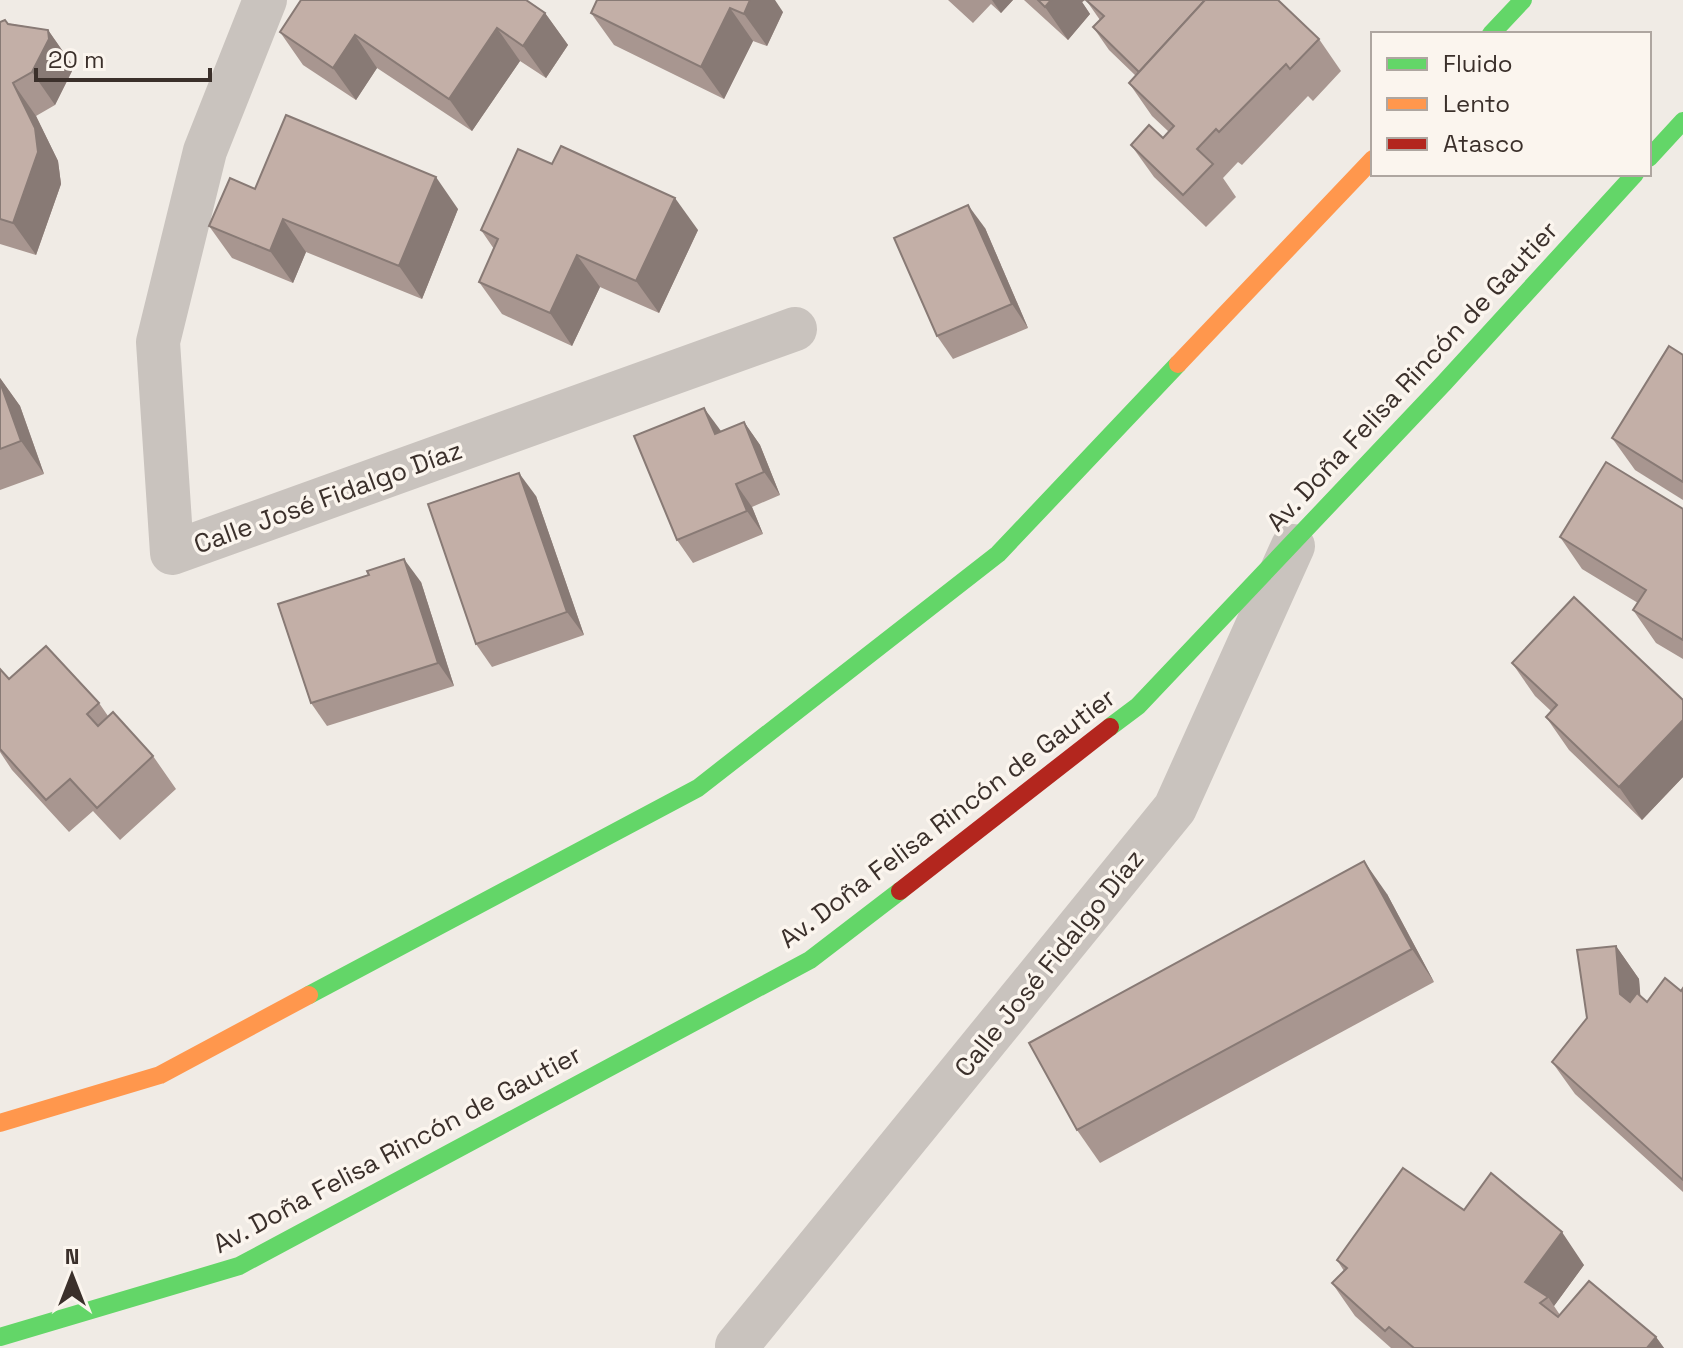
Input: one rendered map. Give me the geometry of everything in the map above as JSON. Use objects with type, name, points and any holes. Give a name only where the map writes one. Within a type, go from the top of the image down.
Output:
[{"type":"main road","points":[[1493,32],[1523,0]]},
{"type":"main road","points":[[1651,156],[1683,121]]},
{"type":"main road","points":[[0,1123],[160,1075],[698,788],[998,554],[1371,161]]},
{"type":"main road","name":"Av. Doña Felisa Rincón de Gautier","points":[[0,1337],[239,1266],[810,960],[1138,706],[1444,383],[1633,176]]},
{"type":"street","name":"Calle José Fidalgo Díaz","points":[[265,0],[205,151],[158,342],[172,553],[795,329]]},
{"type":"street","name":"Calle José Fidalgo Díaz","points":[[738,1348],[1175,808],[1297,537]]},
{"type":"building","points":[[301,0],[526,0],[545,13],[523,46],[497,28],[449,99],[355,35],[333,68],[280,32]]},
{"type":"building","points":[[597,0],[750,0],[744,14],[730,8],[701,67],[591,13]]},
{"type":"building","points":[[1038,0],[1051,0],[1045,7]]},
{"type":"building","points":[[1086,0],[1205,0],[1139,72],[1093,27],[1104,16]]},
{"type":"building","points":[[1205,0],[1278,0],[1319,39],[1290,69],[1286,64],[1219,132],[1216,129],[1197,149],[1213,164],[1183,195],[1131,145],[1149,125],[1163,138],[1174,126],[1129,83]]},
{"type":"building","points":[[5,20],[8,24],[48,30],[49,39],[32,72],[13,83],[35,128],[38,152],[13,223],[0,219],[0,22]]},
{"type":"building","points":[[286,115],[436,177],[399,266],[283,219],[270,251],[209,226],[230,178],[255,189]]},
{"type":"building","points":[[561,146],[675,198],[636,281],[577,255],[550,313],[479,282],[498,239],[481,230],[518,149],[552,164]]},
{"type":"building","points":[[968,205],[1012,304],[937,336],[894,238]]},
{"type":"building","points":[[1669,346],[1683,355],[1683,482],[1612,438]]},
{"type":"building","points":[[0,382],[21,441],[0,449]]},
{"type":"building","points":[[704,408],[715,434],[744,422],[764,472],[736,484],[747,511],[677,540],[634,436]]},
{"type":"building","points":[[1606,462],[1683,509],[1683,640],[1633,610],[1646,590],[1560,537]]},
{"type":"building","points":[[519,473],[567,612],[476,644],[428,504]]},
{"type":"building","points":[[404,559],[438,663],[311,703],[278,604],[369,575],[367,571]]},
{"type":"building","points":[[1574,597],[1683,700],[1683,720],[1619,787],[1546,717],[1557,705],[1512,663]]},
{"type":"building","points":[[46,646],[99,703],[87,714],[98,726],[113,712],[153,756],[97,808],[70,779],[46,800],[0,749],[0,669],[9,679]]},
{"type":"building","points":[[1364,861],[1412,949],[1077,1130],[1029,1043]]},
{"type":"building","points":[[1616,946],[1620,994],[1630,1002],[1637,993],[1647,1002],[1665,978],[1681,991],[1683,988],[1683,1180],[1552,1062],[1587,1018],[1577,950]]},
{"type":"building","points":[[1403,1168],[1464,1210],[1491,1173],[1562,1232],[1525,1282],[1548,1297],[1540,1303],[1558,1317],[1589,1281],[1656,1337],[1647,1348],[1414,1348],[1389,1327],[1385,1331],[1332,1283],[1347,1268],[1337,1260]]},
{"type":"traffic: fast","points":[[1493,32],[1523,0]]},
{"type":"traffic: fast","points":[[1651,156],[1683,121]]},
{"type":"traffic: fast","points":[[1110,727],[1138,706],[1444,383],[1633,176]]},
{"type":"traffic: fast","points":[[309,995],[698,788],[998,554],[1178,364]]},
{"type":"traffic: fast","points":[[0,1337],[239,1266],[810,960],[900,891]]},
{"type":"traffic: slow","points":[[1178,364],[1371,161]]},
{"type":"traffic: slow","points":[[0,1123],[160,1075],[309,995]]},
{"type":"traffic: jam","points":[[900,891],[1110,727]]}]
